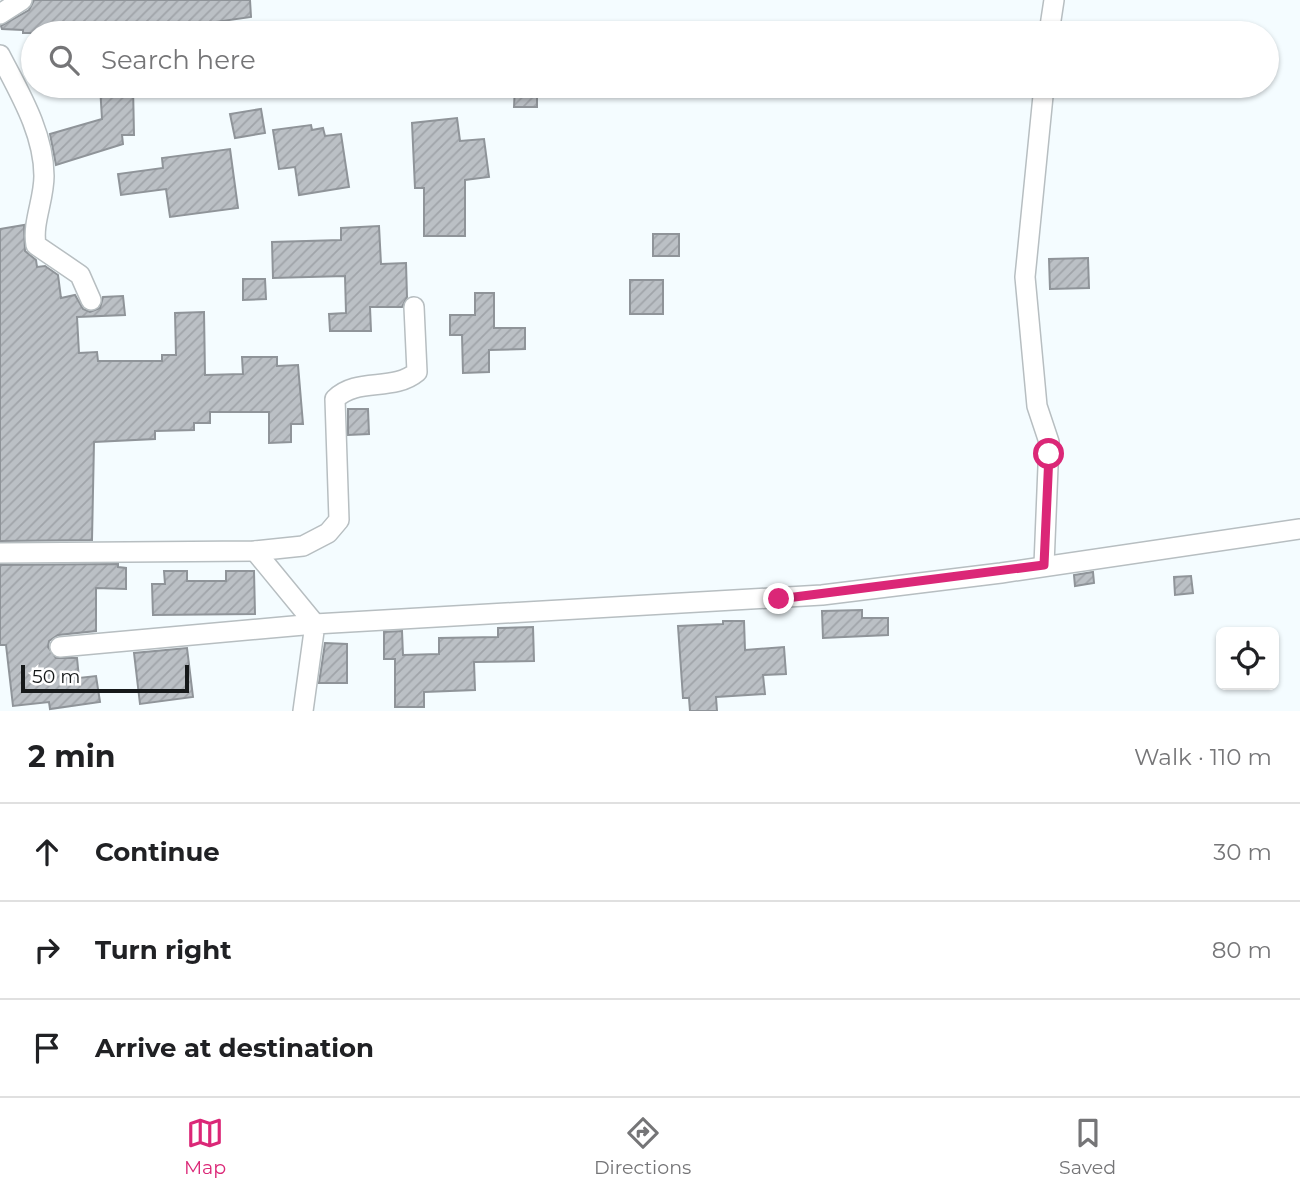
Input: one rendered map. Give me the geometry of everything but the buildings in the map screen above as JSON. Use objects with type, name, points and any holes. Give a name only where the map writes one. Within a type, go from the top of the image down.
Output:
[{"type":"street","points":[[0,14],[22,0]]},
{"type":"street","points":[[1051,21],[1054,0]]},
{"type":"street","points":[[0,55],[21,96]]},
{"type":"street","points":[[22,98],[40,148],[44,176],[39,215],[33,231],[36,245],[80,275],[90,300]]},
{"type":"street","points":[[1043,98],[1025,276],[1037,405],[1049,442],[1044,565]]},
{"type":"street","points":[[0,553],[255,551],[303,546],[328,533],[339,520],[335,399],[344,391],[399,382],[417,372],[414,307]]},
{"type":"street","points":[[60,647],[315,624],[779,599],[1300,529]]},
{"type":"street","points":[[255,551],[315,624],[303,711]]},
{"type":"route","points":[[779,599],[1025,570],[1044,565],[1049,454]]}]
